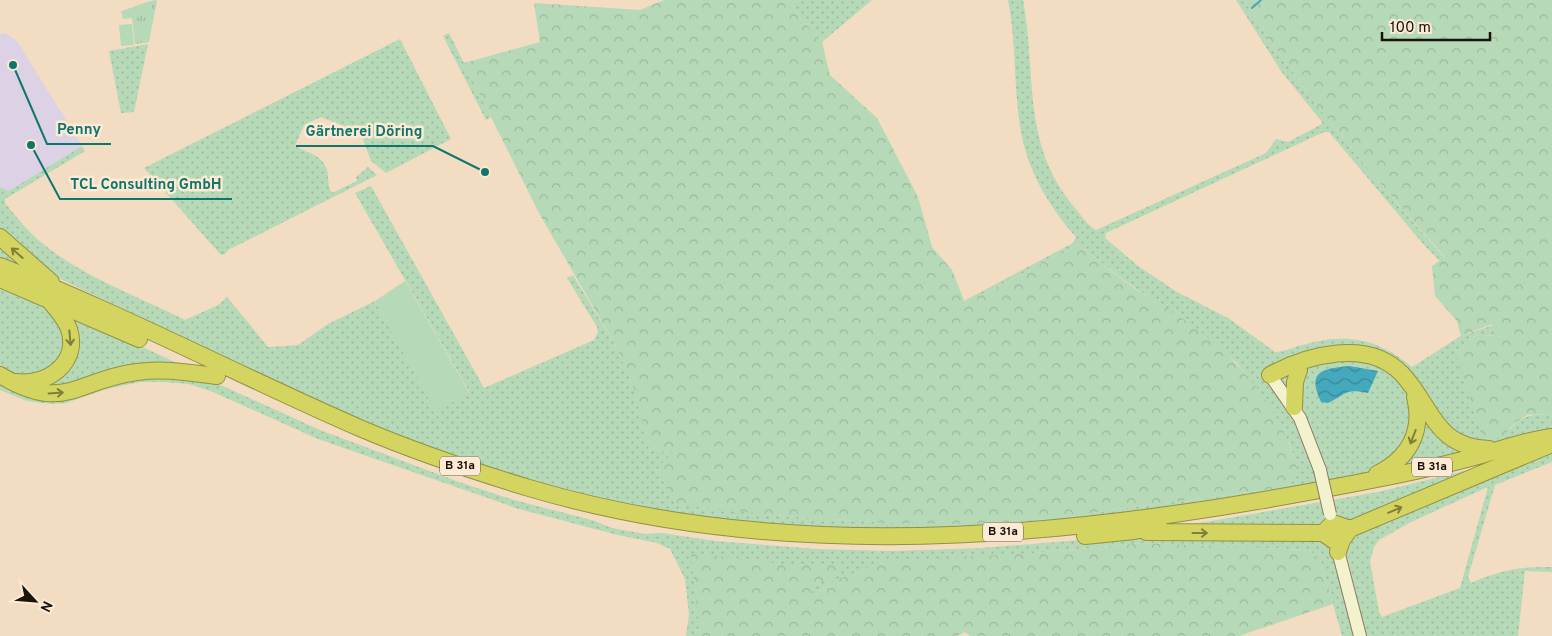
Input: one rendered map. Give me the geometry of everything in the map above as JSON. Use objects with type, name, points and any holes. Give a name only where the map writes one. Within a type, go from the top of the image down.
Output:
[{"type":"highway","points":[[0,237],[53,294],[69,329],[70,348],[66,360],[59,370],[41,381],[32,383],[5,378]]},
{"type":"highway","name":"B 31a","points":[[0,266],[217,376],[336,429],[463,479],[560,508],[646,526],[744,539],[882,546],[980,544],[1134,531],[1378,487],[1548,443]]},
{"type":"highway","name":"B 31a","points":[[0,279],[53,294],[357,427],[446,462],[534,490],[586,503],[638,514],[710,525],[822,535],[922,536],[983,534],[1186,512],[1365,481],[1498,450],[1548,443]]},
{"type":"highway","points":[[1274,380],[1294,363],[1312,359],[1340,353],[1375,358],[1397,370],[1435,423],[1450,438],[1471,448],[1498,450]]},
{"type":"highway","points":[[1274,380],[1299,370],[1312,359]]},
{"type":"highway","points":[[5,378],[29,391],[57,394],[108,378],[154,370],[217,376]]},
{"type":"highway","points":[[1294,407],[1295,382],[1299,370]]},
{"type":"highway","points":[[1365,481],[1398,461],[1413,442],[1418,423],[1413,390]]},
{"type":"highway","points":[[1134,531],[1350,529],[1548,443]]},
{"type":"highway","points":[[1332,530],[1342,540],[1350,529]]},
{"type":"main road","points":[[1274,380],[1294,407],[1320,470],[1332,530],[1360,636]]},
{"type":"shaded area","points":[[5,33],[17,41],[82,146],[9,192],[0,187],[0,34]]},
{"type":"green space","points":[[157,0],[149,42],[135,44],[132,18],[123,19],[121,11]]},
{"type":"green space","points":[[664,0],[793,0],[796,13],[822,42],[830,75],[877,118],[918,197],[932,247],[952,270],[965,303],[1079,245],[1124,281],[1214,342],[1245,373],[1271,409],[1291,448],[1297,469],[1291,485],[1284,488],[1116,509],[1059,519],[1000,524],[894,523],[794,517],[678,505],[664,484],[661,472],[663,462],[673,454],[672,450],[658,454],[649,449],[633,387],[618,350],[539,213],[464,63],[540,42],[534,3],[640,10]]},
{"type":"green space","points":[[793,0],[872,0],[822,42],[796,13]]},
{"type":"green space","points":[[1008,0],[1023,0],[1034,108],[1046,159],[1058,184],[1084,220],[1096,230],[1266,153],[1276,139],[1288,142],[1322,124],[1281,71],[1236,0],[1244,0],[1289,68],[1314,101],[1391,196],[1445,258],[1440,261],[1424,245],[1329,132],[1324,132],[1106,233],[1105,238],[1138,266],[1177,292],[1228,318],[1275,352],[1322,341],[1349,339],[1362,341],[1387,350],[1412,367],[1461,336],[1491,326],[1495,322],[1502,337],[1474,336],[1466,343],[1457,357],[1510,430],[1519,421],[1528,416],[1552,414],[1552,432],[1398,471],[1108,520],[878,532],[669,515],[566,493],[377,430],[56,277],[0,232],[0,187],[9,191],[82,146],[85,151],[5,199],[5,203],[24,226],[53,251],[108,284],[185,320],[218,305],[227,297],[268,347],[298,345],[328,324],[375,301],[435,409],[470,393],[355,193],[371,186],[484,388],[594,340],[598,332],[597,327],[567,278],[573,275],[618,350],[641,412],[672,450],[673,454],[663,462],[780,516],[894,523],[1059,519],[1116,509],[1284,488],[1291,485],[1294,457],[1289,443],[1259,391],[1237,363],[1197,330],[1125,281],[1079,245],[965,303],[964,301],[1073,243],[1076,237],[1050,203],[1030,165],[1019,120],[1013,34]]},
{"type":"green space","points":[[1244,0],[1552,0],[1552,414],[1527,415],[1516,422],[1503,436],[1484,443],[1457,357],[1466,343],[1474,336],[1501,337],[1495,323],[1461,336],[1457,321],[1435,296],[1432,266],[1445,257],[1339,133],[1289,68]]},
{"type":"green space","points":[[132,24],[134,45],[121,46],[119,25]]},
{"type":"green space","points":[[449,33],[491,117],[486,120],[443,36]]},
{"type":"green space","points":[[400,39],[451,139],[386,173],[371,161],[363,139],[355,128],[346,127],[321,117],[304,125],[295,146],[322,160],[327,170],[332,193],[357,181],[356,177],[368,167],[377,175],[221,255],[144,168]]},
{"type":"green space","points":[[148,44],[134,112],[121,113],[109,51]]},
{"type":"green space","points":[[0,242],[38,274],[0,260]]},
{"type":"green space","points":[[405,281],[470,394],[435,410],[375,301]]},
{"type":"green space","points":[[0,288],[41,305],[54,313],[66,340],[58,365],[22,379],[0,369]]},
{"type":"green space","points":[[57,307],[192,370],[73,387],[30,386],[69,359]]},
{"type":"green space","points":[[137,373],[214,382],[320,430],[459,482],[514,500],[592,520],[612,528],[645,534],[661,533],[716,541],[817,549],[892,551],[982,548],[1105,538],[1314,536],[1331,547],[1356,636],[1342,636],[1320,559],[1309,550],[1145,543],[1035,553],[835,581],[814,595],[809,589],[849,565],[792,565],[699,615],[700,636],[686,636],[689,615],[685,579],[670,549],[657,543],[618,535],[519,509],[318,439],[213,392],[189,384],[140,382],[107,389],[66,403],[51,404],[27,401],[0,390],[0,380],[22,391]]},
{"type":"green space","points":[[1552,452],[1552,462],[1495,485],[1468,577],[1471,583],[1510,570],[1530,567],[1552,567],[1552,572],[1525,571],[1518,636],[1365,636],[1346,551],[1349,535]],"holes":[[[1488,487],[1460,588],[1382,617],[1379,612],[1370,561],[1374,547],[1379,540],[1411,522]]]},
{"type":"green space","points":[[1501,462],[1347,522],[1340,516],[1324,520],[1324,526],[1171,528],[1378,492]]},
{"type":"green space","points":[[1145,543],[1309,550],[1320,559],[1333,604],[1239,636],[970,636],[965,632],[957,636],[700,636],[691,554],[694,553],[792,565],[850,565],[810,589],[814,595],[835,581],[882,561],[1035,553]]},
{"type":"water","points":[[1349,366],[1378,371],[1368,393],[1354,391],[1346,393],[1328,403],[1321,402],[1316,384],[1316,378],[1319,374],[1331,369]]},
{"type":"waterway","points":[[1252,8],[1261,0]]},
{"type":"place","name":"Penny","points":[[13,65]]},
{"type":"place","name":"TCL Consulting GmbH","points":[[31,145]]},
{"type":"place","name":"Gärtnerei Döring","points":[[485,172]]}]
